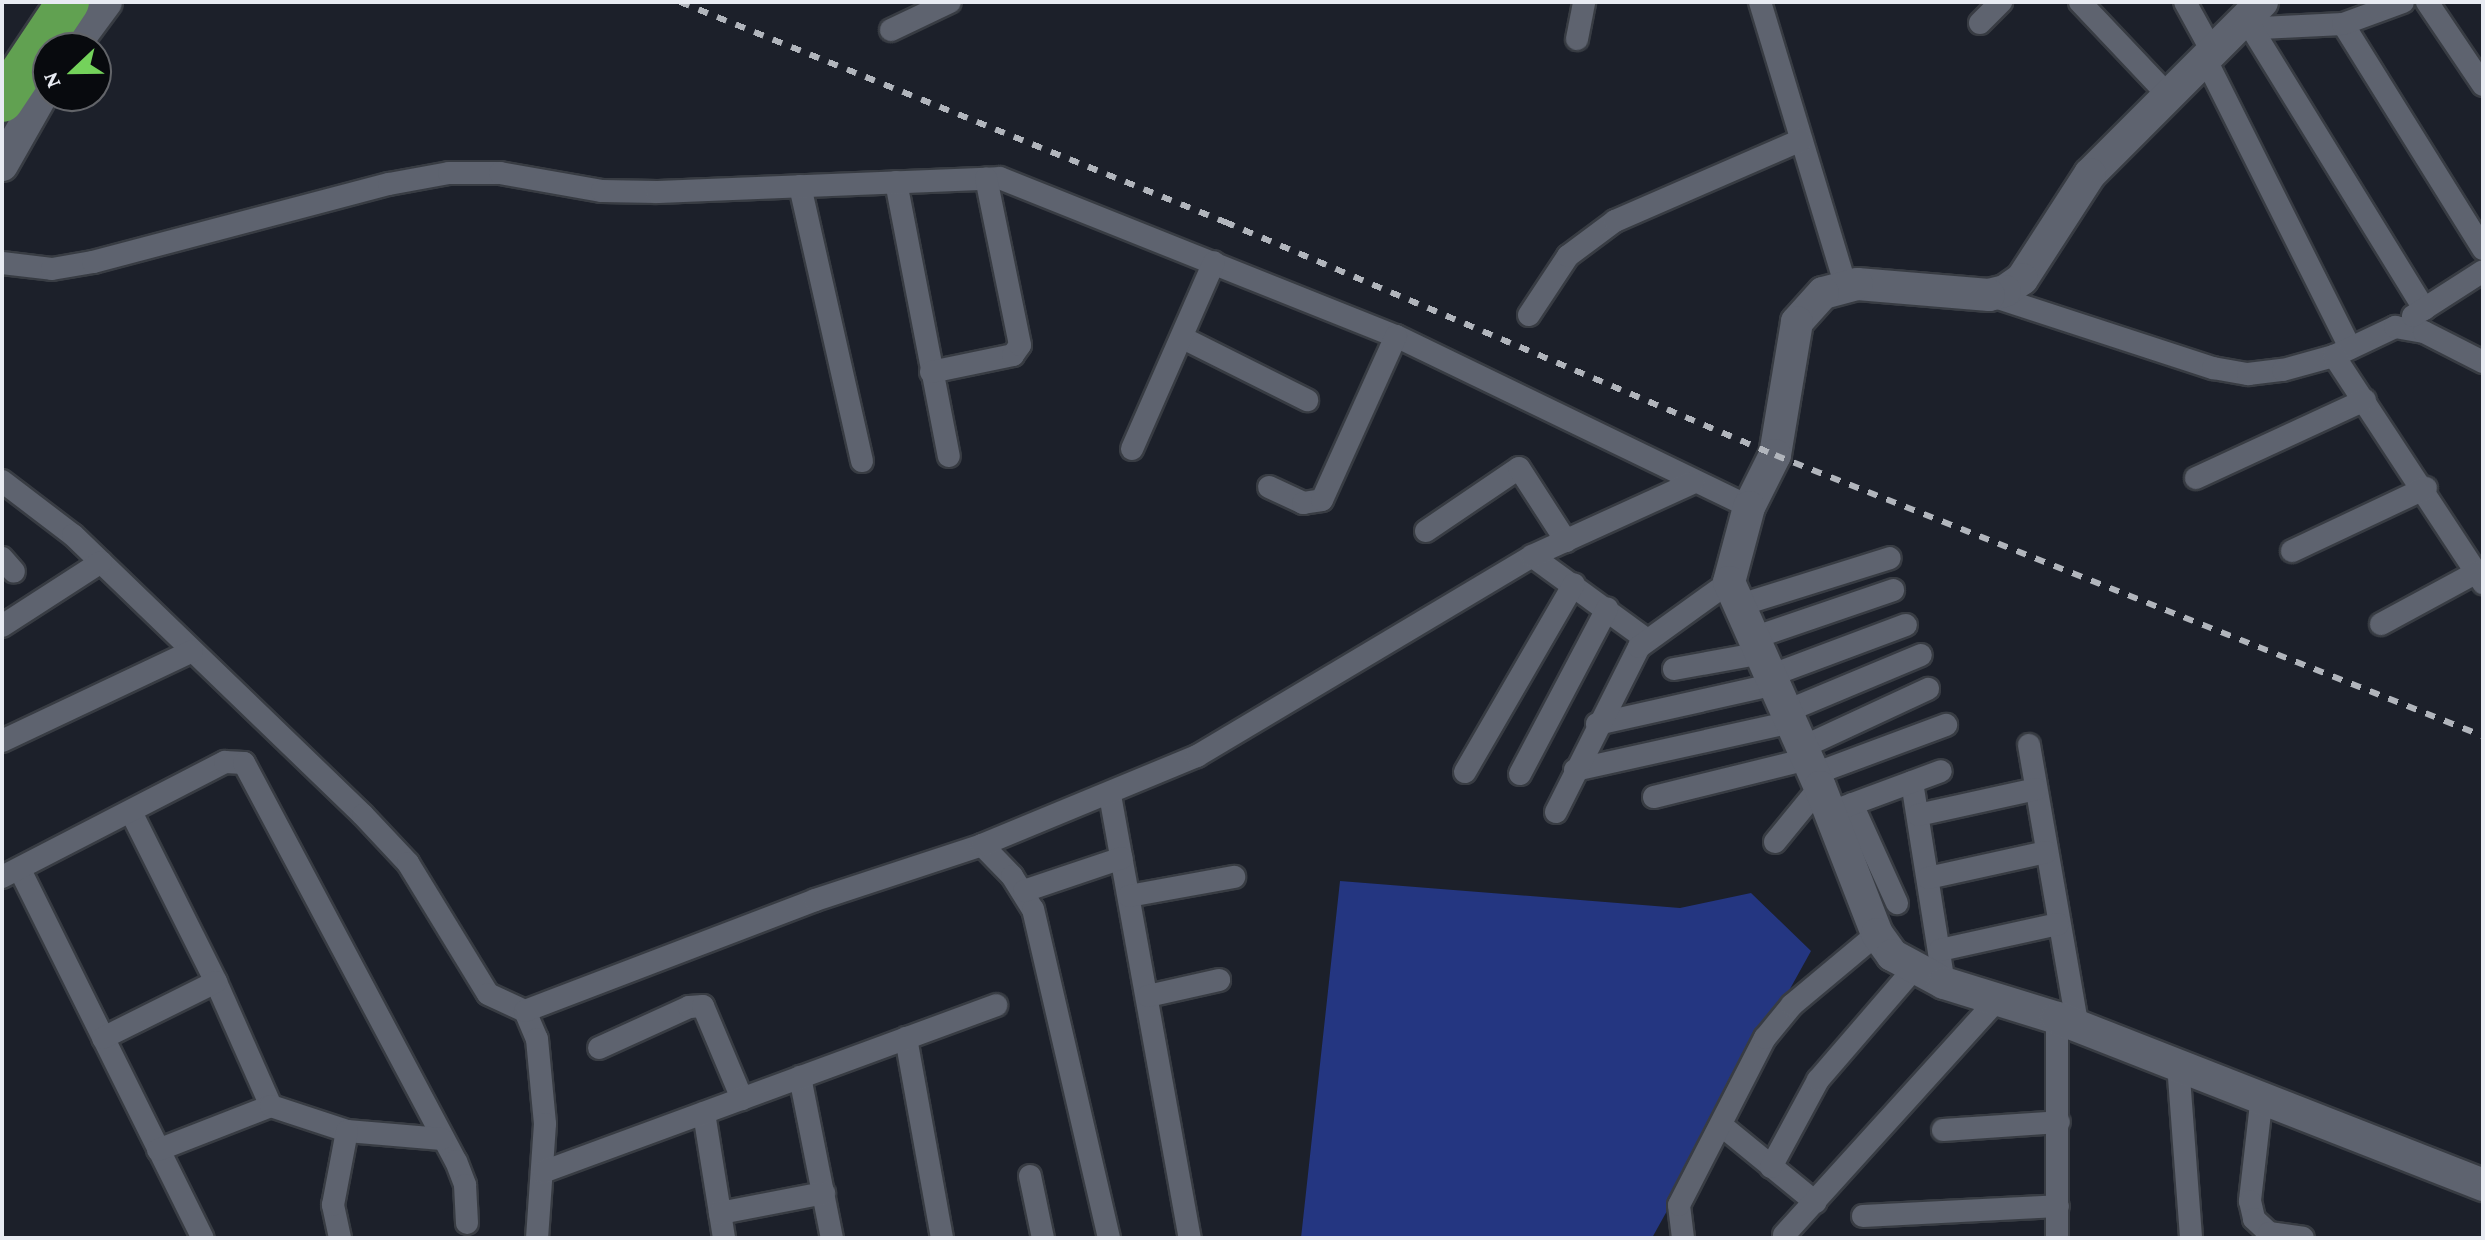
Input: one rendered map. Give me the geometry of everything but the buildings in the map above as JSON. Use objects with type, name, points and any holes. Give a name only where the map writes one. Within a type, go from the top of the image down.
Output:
[{"type":"highway","points":[[2,101],[68,2]]},
{"type":"street","points":[[84,32],[106,2]]},
{"type":"street","points":[[891,30],[950,2]]},
{"type":"street","points":[[1577,39],[1584,2]]},
{"type":"street","points":[[1760,2],[1846,287]]},
{"type":"street","points":[[1980,23],[2001,2]]},
{"type":"street","points":[[2080,2],[2168,95]]},
{"type":"street","points":[[2185,2],[2365,400],[2426,488],[2480,578],[2381,624]]},
{"type":"street","points":[[1989,295],[2022,279],[2090,174],[2168,95],[2251,20],[2343,24],[2403,2]]},
{"type":"street","points":[[2427,2],[2483,85]]},
{"type":"street","points":[[2251,20],[2424,309]]},
{"type":"street","points":[[2343,24],[2483,249]]},
{"type":"street","points":[[2,165],[32,112]]},
{"type":"street","points":[[1529,315],[1568,256],[1615,221],[1801,140]]},
{"type":"street","points":[[2,263],[52,269],[93,262],[389,184],[449,173],[500,173],[602,191],[986,178],[1014,180],[1396,336],[1692,483],[1749,507]]},
{"type":"street","points":[[931,372],[1013,355],[1020,345],[986,178]]},
{"type":"street","points":[[896,182],[949,456]]},
{"type":"street","points":[[800,186],[862,461]]},
{"type":"street","points":[[1132,449],[1214,262]]},
{"type":"street","points":[[1897,903],[1798,730],[1733,594],[1749,507],[1775,455],[1797,322],[1823,293],[1846,287],[1989,295],[2213,368],[2248,374],[2283,370],[2342,352],[2395,327],[2483,271]]},
{"type":"street","points":[[2395,327],[2424,332],[2483,362]]},
{"type":"street","points":[[1269,487],[1303,503],[1322,500],[1396,336]]},
{"type":"street","points":[[1183,338],[1307,400]]},
{"type":"street","points":[[2196,478],[2365,400]]},
{"type":"street","points":[[1426,531],[1519,468],[1566,541]]},
{"type":"street","points":[[2,481],[41,506],[335,786],[408,863],[488,994],[525,1011],[537,1039],[543,1172],[537,1238]]},
{"type":"street","points":[[525,1011],[815,900],[982,845],[1110,795],[1212,748],[1532,556],[1692,483]]},
{"type":"street","points":[[2292,551],[2426,488]]},
{"type":"street","points":[[1532,556],[1647,640]]},
{"type":"street","points":[[1556,812],[1623,670],[1647,640],[1733,594],[1890,558]]},
{"type":"street","points":[[2,626],[101,562]]},
{"type":"street","points":[[1465,772],[1574,584]]},
{"type":"street","points":[[1775,842],[1798,730],[1893,590]]},
{"type":"street","points":[[1520,774],[1607,609]]},
{"type":"street","points":[[1798,730],[1906,625]]},
{"type":"street","points":[[2,741],[192,651]]},
{"type":"street","points":[[1654,797],[1798,730],[1921,655]]},
{"type":"street","points":[[1674,669],[1912,782],[1941,771]]},
{"type":"street","points":[[1575,770],[1798,730],[1928,689]]},
{"type":"street","points":[[1597,724],[1798,730],[1946,725]]},
{"type":"street","points":[[1798,730],[1877,934],[1892,955],[1913,970],[1995,1002],[2068,1023],[2262,1095],[2483,1185]]},
{"type":"street","points":[[2029,745],[2058,924],[2068,1023],[2059,1122],[2057,1238]]},
{"type":"street","points":[[203,1238],[103,1038],[11,874],[225,762],[244,763],[442,1139],[465,1185],[467,1223]]},
{"type":"street","points":[[1912,782],[1944,983]]},
{"type":"street","points":[[1918,815],[2036,789]]},
{"type":"street","points":[[1110,795],[1190,1238]]},
{"type":"street","points":[[131,812],[216,982],[271,1106]]},
{"type":"street","points":[[982,845],[1024,891],[1033,909],[1109,1238]]},
{"type":"street","points":[[1928,878],[2046,852]]},
{"type":"street","points":[[1024,891],[1122,858]]},
{"type":"street","points":[[1129,896],[1234,877]]},
{"type":"street","points":[[1940,950],[2058,924]]},
{"type":"street","points":[[1683,1238],[1679,1205],[1778,1019],[1877,934]]},
{"type":"street","points":[[1771,1167],[1818,1080],[1913,970]]},
{"type":"street","points":[[1148,996],[1219,980]]},
{"type":"street","points":[[103,1038],[216,982]]},
{"type":"street","points":[[1784,1235],[1995,1002]]},
{"type":"street","points":[[543,1172],[996,1005]]},
{"type":"street","points":[[599,1048],[689,1007],[703,1006],[713,1018],[742,1099]]},
{"type":"street","points":[[906,1038],[942,1238]]},
{"type":"street","points":[[2178,1064],[2191,1238]]},
{"type":"street","points":[[800,1077],[832,1238]]},
{"type":"street","points":[[2262,1095],[2250,1201],[2254,1219],[2269,1233],[2303,1238]]},
{"type":"street","points":[[158,1150],[271,1106],[347,1131],[442,1139]]},
{"type":"street","points":[[704,1113],[724,1238]]},
{"type":"street","points":[[1943,1130],[2059,1122]]},
{"type":"street","points":[[1721,1125],[1815,1202]]},
{"type":"street","points":[[340,1238],[333,1205],[347,1131]]},
{"type":"street","points":[[1030,1176],[1043,1238]]},
{"type":"street","points":[[720,1213],[824,1193]]},
{"type":"street","points":[[1863,1216],[2058,1206]]},
{"type":"water","points":[[1340,881],[1680,908],[1751,893],[1811,951],[1652,1238],[1301,1238]]},
{"type":"railway","points":[[680,2],[1225,222],[1775,455],[2483,736]]}]
